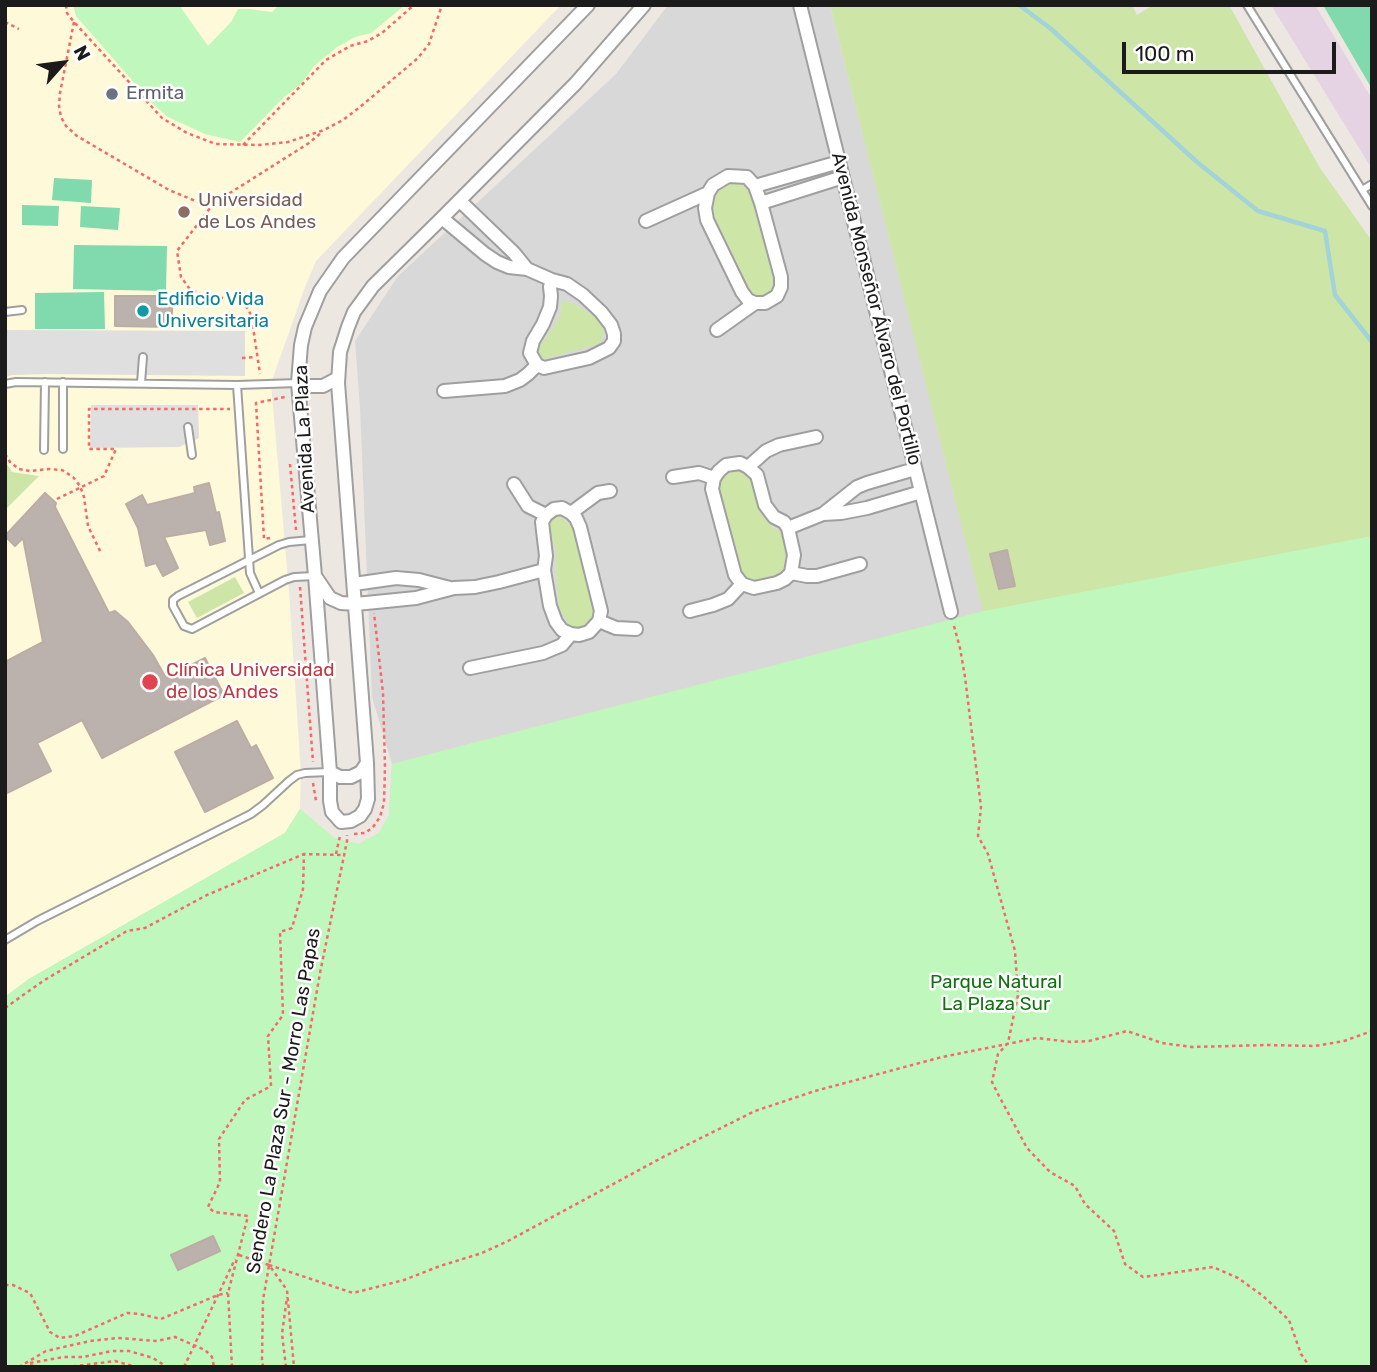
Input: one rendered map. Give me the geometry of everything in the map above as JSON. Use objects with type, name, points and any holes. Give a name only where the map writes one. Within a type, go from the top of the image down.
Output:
[{"type":"street","name":"Avenida La Plaza","points":[[588,5],[337,266],[320,291],[305,327],[298,383],[315,576],[330,801],[332,812],[341,822],[351,821],[362,814],[367,804],[367,763],[338,378],[343,339],[354,312],[373,286],[576,83],[639,8]]},
{"type":"street","name":"Avenida Monseñor Álvaro del Portillo","points":[[800,5],[951,612]]},
{"type":"street","points":[[755,186],[839,162]]},
{"type":"street","points":[[728,176],[747,177],[755,186],[779,268],[781,287],[777,296],[765,303],[748,300],[742,292],[707,220],[705,208],[713,186],[728,176]]},
{"type":"street","points":[[761,203],[843,177]]},
{"type":"street","points":[[646,221],[708,194]]},
{"type":"street","points":[[460,201],[527,269]]},
{"type":"street","points":[[442,218],[497,262],[509,267],[527,269],[567,284],[583,295],[611,325],[614,341],[603,352],[589,358],[544,368],[537,365],[530,353],[550,307],[552,280]]},
{"type":"street","points":[[717,330],[755,303]]},
{"type":"street","points":[[444,391],[505,386],[520,380],[537,365]]},
{"type":"street","points":[[298,383],[323,386],[338,378]]},
{"type":"street","points":[[748,467],[766,451],[779,445],[816,437]]},
{"type":"street","points":[[740,463],[748,467],[757,475],[765,505],[774,517],[784,522],[788,528],[794,555],[791,573],[777,583],[754,588],[742,584],[735,575],[712,489],[714,478],[726,465],[740,463]]},
{"type":"street","points":[[788,528],[823,514],[857,487],[915,469]]},
{"type":"street","points":[[673,477],[699,473],[714,478]]},
{"type":"street","points":[[514,484],[528,506],[545,515]]},
{"type":"street","points":[[571,513],[598,493],[610,491]]},
{"type":"street","points":[[823,514],[867,508],[921,492]]},
{"type":"street","points":[[562,508],[571,513],[576,518],[583,539],[601,611],[599,621],[590,632],[579,635],[562,630],[556,622],[550,606],[544,570],[546,556],[542,522],[545,515],[554,509],[562,508]]},
{"type":"street","points":[[791,573],[817,576],[860,564]]},
{"type":"street","points":[[315,576],[330,598],[341,603],[356,604],[416,598],[499,582],[544,570]]},
{"type":"street","points":[[354,584],[396,578],[419,580],[454,589]]},
{"type":"street","points":[[690,611],[727,599],[742,584]]},
{"type":"street","points":[[599,621],[616,628],[636,629]]},
{"type":"street","points":[[470,668],[543,653],[562,645],[571,634]]},
{"type":"street","points":[[330,772],[340,777],[351,777],[361,772],[367,763]]},
{"type":"lane","points":[[1247,5],[1372,206]]},
{"type":"lane","points":[[1362,190],[1372,184]]},
{"type":"lane","points":[[5,312],[22,310]]},
{"type":"lane","points":[[141,383],[143,357]]},
{"type":"lane","points":[[44,450],[45,382]]},
{"type":"lane","points":[[63,382],[63,449]]},
{"type":"lane","points":[[5,384],[298,383]]},
{"type":"lane","points":[[237,385],[249,560],[251,578],[259,593]]},
{"type":"lane","points":[[188,427],[192,455]]},
{"type":"lane","points":[[311,540],[284,543],[178,596],[173,600],[173,606],[184,626],[192,629],[285,580],[315,576]]},
{"type":"lane","points":[[5,940],[37,921],[251,814],[293,777],[330,772]]},
{"type":"path","points":[[66,5],[67,13],[74,22],[162,118],[187,133],[216,144],[243,145],[288,142],[324,130],[343,120],[418,58],[429,44],[442,5]]},
{"type":"path","points":[[243,145],[326,60],[339,51],[382,33],[414,5]]},
{"type":"path","points":[[5,22],[19,29]]},
{"type":"path","points":[[74,22],[59,106],[66,126],[77,136],[169,190],[198,202],[214,203]]},
{"type":"path","points":[[262,384],[249,310],[236,300],[202,295],[189,288],[181,277],[177,250],[214,203],[309,143],[324,130]]},
{"type":"path","points":[[242,358],[257,357]]},
{"type":"path","points":[[57,499],[104,476],[116,449],[89,449],[89,410],[238,410],[285,397]]},
{"type":"path","points":[[256,403],[264,539],[275,537]]},
{"type":"path","points":[[5,454],[19,469],[62,470],[73,477],[80,486],[88,527],[101,553]]},
{"type":"path","points":[[299,577],[313,787],[319,811]]},
{"type":"path","points":[[336,855],[341,833],[365,833],[380,817],[384,803],[384,705],[373,602]]},
{"type":"path","points":[[951,612],[962,658],[981,807],[978,836],[988,854],[1015,951],[1018,995],[1008,1043],[998,1054],[992,1082],[1027,1148],[1050,1172],[1075,1186],[1085,1204],[1114,1231],[1125,1264],[1143,1277],[1213,1267],[1238,1278],[1289,1320],[1301,1354],[1310,1367]]},
{"type":"path","name":"Sendero La Plaza Sur - Morro Las Papas","points":[[263,1367],[263,1300],[320,973],[347,841]]},
{"type":"path","points":[[232,1367],[228,1293],[248,1216],[215,1212],[208,1207],[220,1182],[219,1139],[245,1100],[271,1086],[268,1037],[283,1015],[280,932],[292,928],[303,889],[304,854]]},
{"type":"path","points":[[5,1008],[43,981],[127,931],[145,928],[206,895],[304,854],[343,855]]},
{"type":"path","points":[[237,1254],[353,1293],[404,1280],[482,1253],[755,1111],[887,1070],[1037,1038],[1080,1042],[1127,1031],[1162,1043],[1192,1048],[1315,1046],[1330,1045],[1372,1031]]},
{"type":"path","points":[[184,1367],[237,1254]]},
{"type":"path","points":[[269,1265],[287,1290],[294,1367]]},
{"type":"path","points":[[5,1285],[13,1285],[30,1293],[50,1332],[60,1338],[75,1336],[127,1313],[161,1319],[228,1293]]},
{"type":"path","points":[[286,1367],[282,1334],[287,1290]]},
{"type":"path","points":[[19,1367],[46,1351],[90,1341],[118,1338],[157,1341],[175,1337],[205,1350],[212,1357],[214,1367]]},
{"type":"path","points":[[26,1364],[64,1357],[129,1351],[153,1358],[167,1367]]},
{"type":"path","points":[[52,1367],[116,1361],[136,1367]]},
{"type":"path","points":[[26,1364],[38,1367]]},
{"type":"shaded area","points":[[5,5],[561,5],[316,261],[271,383],[289,591],[301,774],[300,809],[286,833],[29,979],[5,997]]},
{"type":"shaded area","points":[[668,5],[830,5],[984,611],[392,764],[372,697],[355,341],[398,276],[616,74]]},
{"type":"shaded area","points":[[1271,5],[1315,5],[1372,99],[1372,169]]},
{"type":"shaded area","points":[[5,330],[245,331],[245,376],[47,374],[5,377]]},
{"type":"shaded area","points":[[91,405],[198,405],[199,438],[179,447],[90,448]]},
{"type":"green space","points":[[73,5],[179,5],[208,46],[231,22],[238,9],[272,12],[279,5],[405,5],[371,33],[355,37],[337,47],[314,66],[301,84],[284,97],[240,142],[205,134],[168,117],[152,103],[76,16]]},
{"type":"green space","name":"Parque Natural La Plaza Sur","points":[[830,5],[1132,5],[1137,15],[1153,5],[1229,5],[1320,168],[1372,241],[1372,1367],[5,1367],[5,997],[29,979],[285,833],[300,809],[334,838],[359,844],[379,833],[389,815],[392,764],[983,611]]},
{"type":"green space","points":[[1323,5],[1372,5],[1372,89]]},
{"type":"green space","points":[[54,178],[92,180],[91,203],[52,200]]},
{"type":"green space","points":[[738,181],[749,191],[774,278],[772,294],[756,300],[747,293],[711,210],[715,192],[725,184]]},
{"type":"green space","points":[[22,205],[59,206],[58,226],[22,225]]},
{"type":"green space","points":[[81,206],[120,208],[118,230],[80,227]]},
{"type":"green space","points":[[74,245],[167,246],[166,291],[73,289]]},
{"type":"green space","points":[[104,292],[105,329],[35,329],[35,293]]},
{"type":"green space","points":[[562,300],[579,306],[596,318],[604,330],[600,344],[542,359],[536,351],[555,325]]},
{"type":"green space","points":[[5,461],[12,472],[39,476],[5,510]]},
{"type":"green space","points":[[738,470],[751,478],[761,514],[772,527],[782,533],[786,551],[783,571],[764,579],[747,580],[733,566],[717,497],[723,476]]},
{"type":"green space","points":[[559,516],[574,528],[596,616],[584,628],[570,627],[559,607],[556,550],[546,521]]},
{"type":"green space","name":"Parque Natural La Plaza Sur","points":[[1372,536],[1372,1367],[5,1367],[5,997],[29,979],[285,833],[300,809],[334,838],[359,844],[379,833],[389,815],[392,764],[984,611]]},
{"type":"green space","points":[[235,577],[244,593],[197,618],[188,602]]},
{"type":"building","name":"Edificio Vida Universitaria","points":[[115,296],[172,296],[172,327],[115,326]]},
{"type":"building","points":[[209,483],[225,541],[210,545],[206,530],[164,537],[178,568],[163,576],[156,563],[146,566],[138,528],[126,504],[142,495],[147,505],[195,493],[194,487]]},
{"type":"building","points":[[45,493],[56,503],[55,507],[109,613],[115,611],[128,622],[153,655],[166,678],[205,658],[224,695],[102,758],[82,720],[37,743],[51,771],[5,794],[5,662],[43,642],[23,538],[15,546],[5,536]]},
{"type":"building","points":[[1007,550],[1015,586],[999,589],[990,554]]},
{"type":"building","points":[[237,721],[251,748],[256,745],[273,778],[205,812],[175,752]]},
{"type":"building","points":[[213,1236],[220,1251],[178,1270],[171,1255]]},
{"type":"waterway","points":[[1019,5],[1050,28],[1197,162],[1258,211],[1325,231],[1335,295],[1372,342]]},
{"type":"place","name":"Ermita","points":[[112,94]]},
{"type":"place","name":"Universidad de Los Andes","points":[[184,212]]},
{"type":"place","name":"Edificio Vida Universitaria","points":[[143,311]]},
{"type":"place","name":"Clínica Universidad de los Andes","points":[[150,682]]}]
